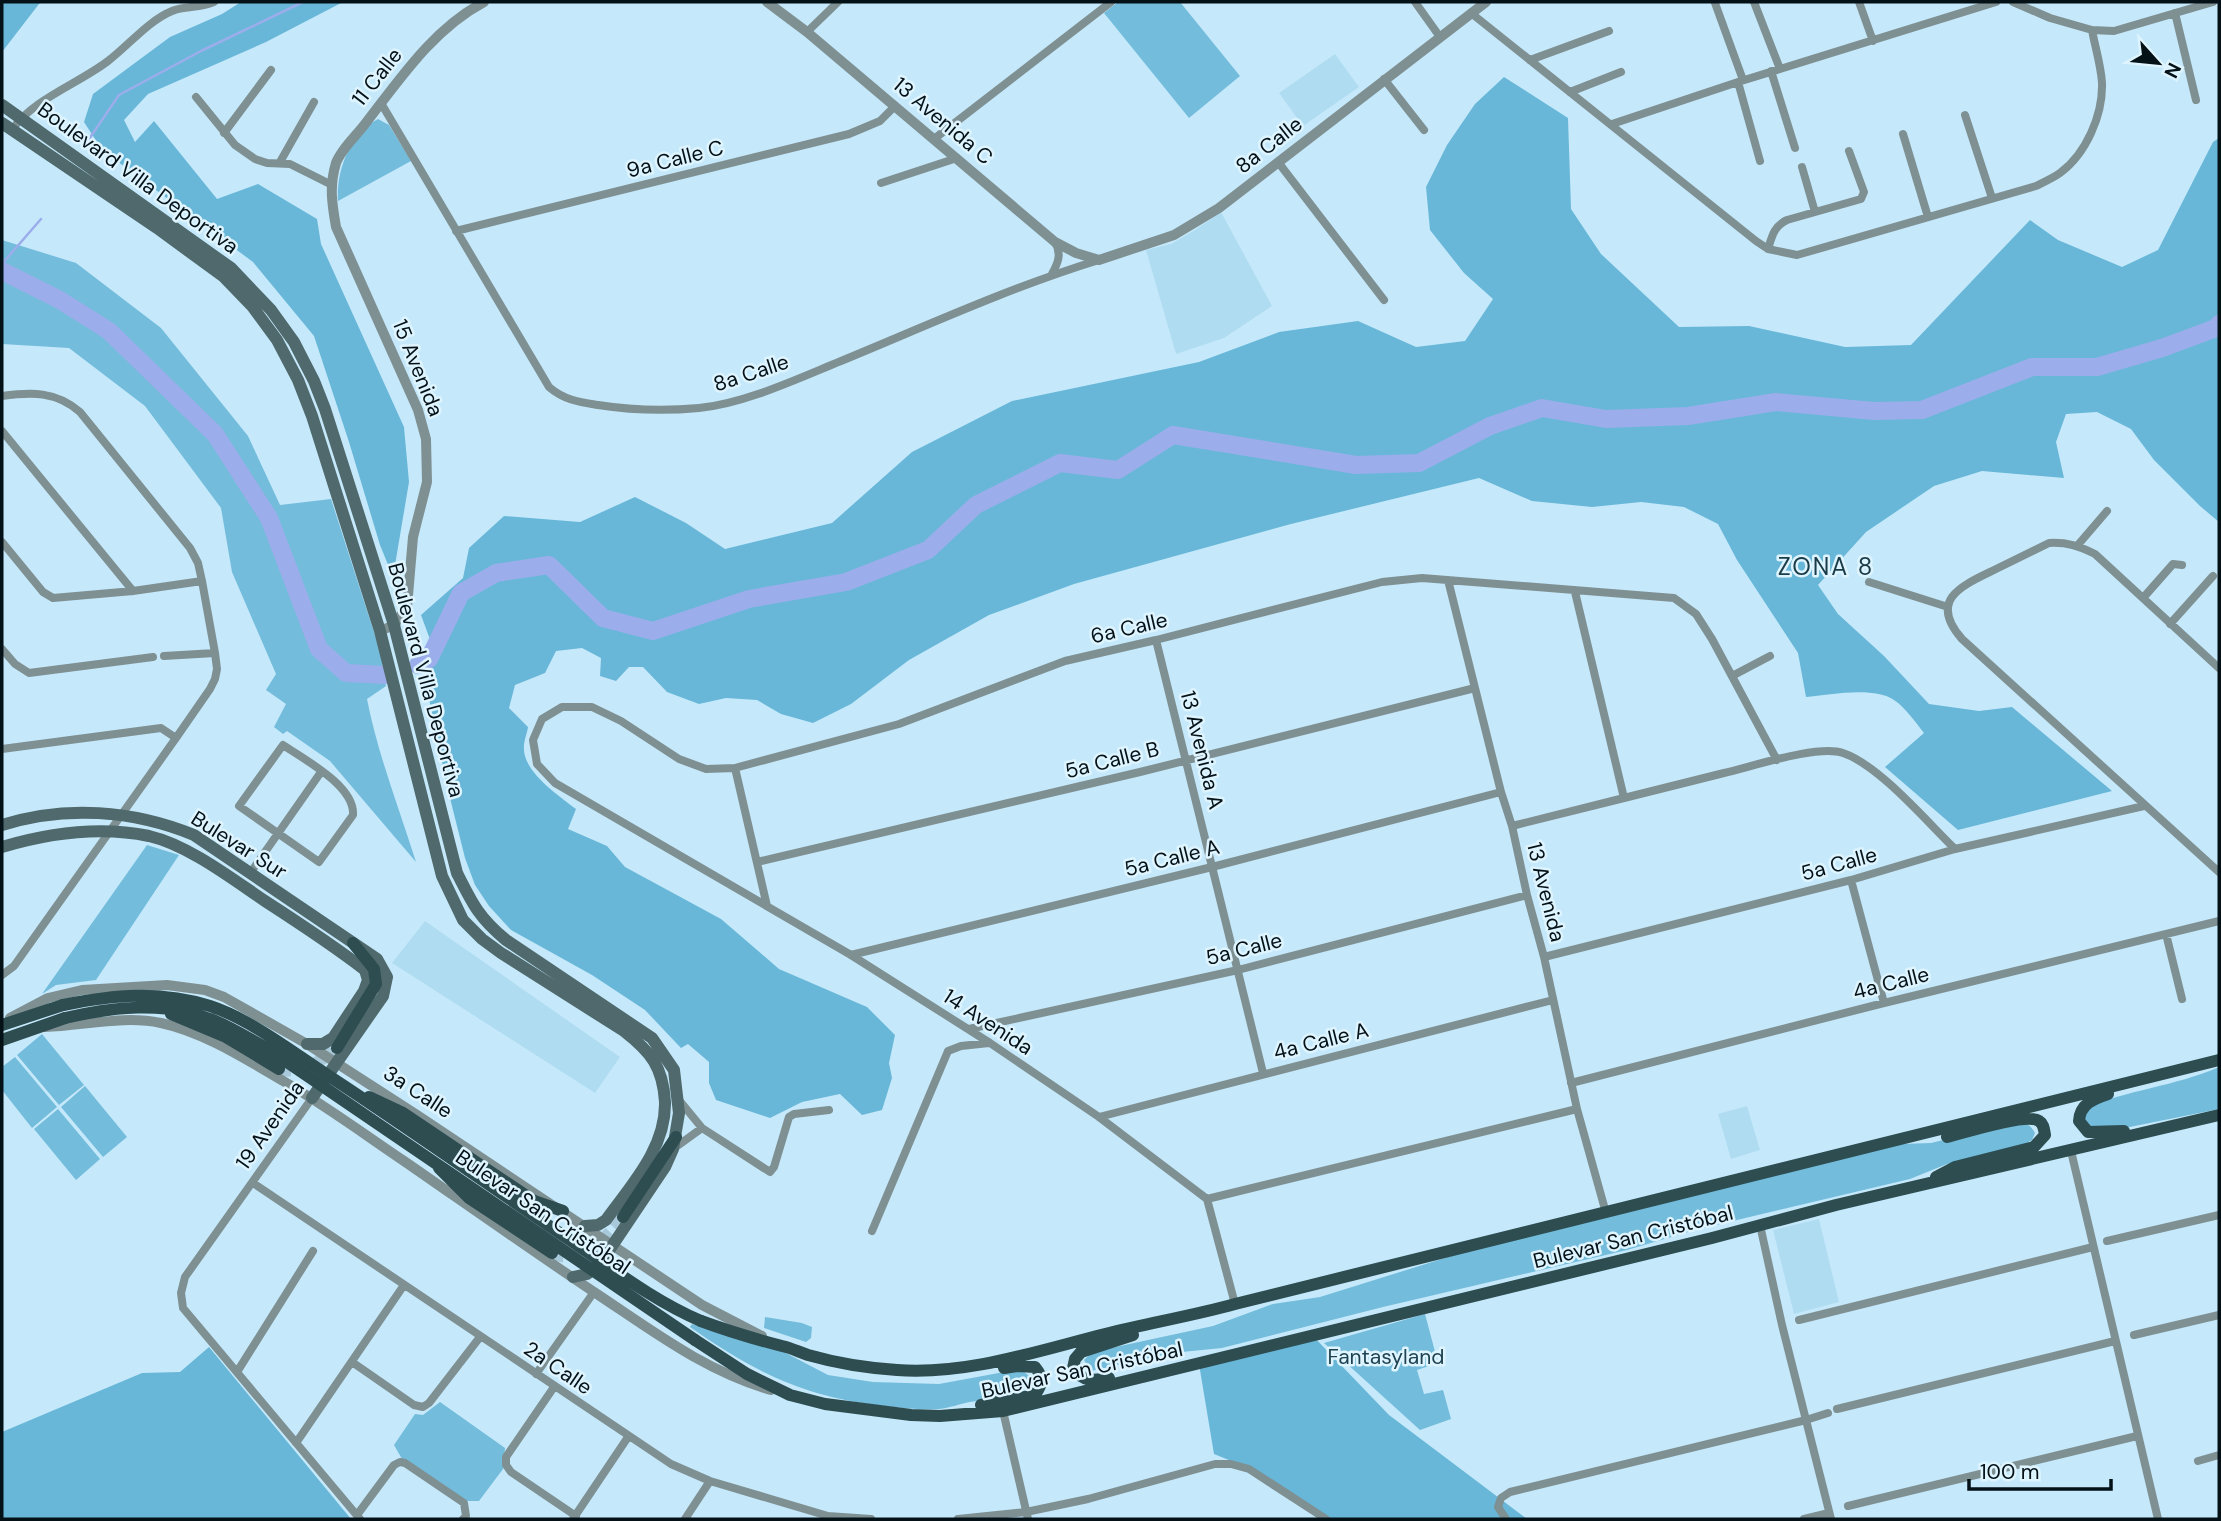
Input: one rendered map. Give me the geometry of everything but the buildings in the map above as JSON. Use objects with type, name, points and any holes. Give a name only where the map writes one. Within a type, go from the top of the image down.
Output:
[{"type":"main road","name":"Boulevard Villa Deportiva","points":[[2,105],[231,268],[266,314],[312,416],[380,631],[442,876],[463,920],[501,953],[652,1038],[674,1070],[679,1100],[678,1124],[665,1167],[614,1247],[600,1264],[587,1275],[573,1278]]},
{"type":"main road","name":"Boulevard Villa Deportiva","points":[[7,127],[224,277],[294,342],[314,381],[394,625],[457,873],[476,910],[489,926],[640,1043],[655,1060],[663,1078],[665,1112],[661,1135],[649,1160],[603,1224],[585,1226]]},
{"type":"main road","name":"Bulevar Sur","points":[[2,825],[26,818],[68,812],[121,816],[169,825],[194,835],[353,943],[368,950],[383,966],[387,977]]},
{"type":"main road","name":"Bulevar Sur","points":[[2,847],[33,838],[110,831],[151,837],[195,857],[351,958],[365,970],[368,980],[365,991],[333,1038],[323,1044],[307,1044]]},
{"type":"main road","points":[[337,1048],[376,984],[374,969],[353,943]]},
{"type":"main road","name":"19 Avenida","points":[[312,1098],[383,996],[387,977]]},
{"type":"main road","name":"Bulevar San Cristóbal","points":[[2,1024],[129,995],[162,995],[212,1007],[236,1017],[350,1089],[678,1311],[760,1342],[853,1365],[940,1371],[1010,1359],[1118,1331],[1194,1316],[2219,1062]]},
{"type":"main road","name":"Bulevar San Cristóbal","points":[[2,1040],[39,1027],[64,1011],[130,1007],[193,1013],[213,1020],[268,1049],[747,1374],[790,1395],[825,1404],[878,1412],[940,1416],[1003,1411],[2219,1114]]},
{"type":"main road","points":[[162,1009],[226,1037],[279,1069]]},
{"type":"main road","points":[[2219,1062],[2208,1069],[2094,1099],[2085,1105],[2079,1121],[2088,1132],[2121,1132],[2219,1114]]},
{"type":"main road","points":[[350,1089],[384,1102],[403,1113],[534,1201],[563,1211]]},
{"type":"main road","points":[[1909,1139],[1938,1139],[2022,1118],[2038,1121],[2044,1127],[2045,1135],[2034,1147],[1955,1167],[1920,1185]]},
{"type":"main road","points":[[623,1217],[674,1143]]},
{"type":"main road","points":[[434,1162],[469,1198],[552,1253]]},
{"type":"main road","points":[[1194,1316],[1081,1352],[1075,1359],[1073,1368],[1087,1380],[1098,1380],[1167,1365],[1224,1357]]},
{"type":"main road","points":[[940,1371],[961,1373],[1026,1366],[1035,1367],[1041,1374],[1042,1381],[1035,1395],[940,1416]]},
{"type":"street","points":[[7,127],[87,76],[168,13],[214,2]]},
{"type":"street","name":"11 Calle","points":[[330,198],[330,184],[337,159],[419,54],[468,10],[484,2]]},
{"type":"street","name":"13 Avenida C","points":[[767,2],[807,32],[1055,242],[1076,253],[1099,260]]},
{"type":"street","points":[[807,32],[838,2]]},
{"type":"street","points":[[934,139],[1111,2]]},
{"type":"street","points":[[1415,2],[1440,37]]},
{"type":"street","name":"8a Calle","points":[[456,231],[549,387],[559,396],[622,409],[700,408],[739,400],[800,378],[1052,274],[1174,235],[1219,208],[1486,2]]},
{"type":"street","points":[[1754,2],[1795,148]]},
{"type":"street","points":[[1859,2],[1872,41]]},
{"type":"street","points":[[1612,124],[1740,81],[1996,2]]},
{"type":"street","points":[[2013,2],[2050,18],[2092,30],[2114,32],[2201,3],[2213,2]]},
{"type":"street","points":[[1715,4],[1740,81],[1760,160]]},
{"type":"street","points":[[1471,13],[1746,233],[1768,249],[1797,255],[2036,186],[2061,172],[2078,153],[2099,113],[2102,83],[2092,30]]},
{"type":"street","points":[[2175,13],[2196,100]]},
{"type":"street","points":[[1530,60],[1609,31]]},
{"type":"street","points":[[224,133],[271,70]]},
{"type":"street","points":[[1570,92],[1621,72]]},
{"type":"street","points":[[1384,79],[1424,130]]},
{"type":"street","points":[[195,97],[235,145],[255,159],[267,163],[290,164],[330,184]]},
{"type":"street","points":[[280,162],[314,102]]},
{"type":"street","points":[[381,103],[408,144],[456,231]]},
{"type":"street","name":"9a Calle C","points":[[456,231],[849,134],[880,121],[895,106]]},
{"type":"street","points":[[1965,115],[1992,198]]},
{"type":"street","points":[[1903,134],[1928,217]]},
{"type":"street","points":[[1768,249],[1779,224],[1863,196],[1864,192],[1849,150]]},
{"type":"street","points":[[881,183],[957,158]]},
{"type":"street","points":[[1278,162],[1384,300]]},
{"type":"street","points":[[1802,167],[1815,212]]},
{"type":"street","name":"15 Avenida","points":[[330,198],[336,227],[418,410],[426,439],[427,482],[413,537],[407,607],[394,625]]},
{"type":"street","points":[[1052,274],[1058,262],[1059,250],[1055,242]]},
{"type":"street","points":[[2,396],[28,392],[69,403],[190,548],[198,563],[217,669],[210,689],[176,738],[14,967],[2,974]]},
{"type":"street","points":[[2,431],[133,591]]},
{"type":"street","points":[[2077,545],[2107,511]]},
{"type":"street","points":[[2,542],[43,592],[53,598],[133,591],[202,581]]},
{"type":"street","points":[[2219,668],[2095,554],[2077,545],[2049,543],[1961,586],[1947,610],[1952,628],[1962,639],[2219,872]]},
{"type":"street","points":[[2143,598],[2173,564],[2182,565]]},
{"type":"street","points":[[2170,624],[2213,576]]},
{"type":"street","name":"6a Calle","points":[[767,906],[555,783],[537,764],[533,740],[542,719],[562,707],[592,707],[679,759],[706,769],[736,768],[900,724],[1065,661],[1382,582],[1422,578],[1674,598],[1696,614],[1732,676]]},
{"type":"street","name":"13 Avenida","points":[[1448,580],[1501,792],[1512,825],[1577,1109],[1605,1213]]},
{"type":"street","points":[[1869,582],[1947,610]]},
{"type":"street","points":[[1575,592],[1624,798]]},
{"type":"street","points":[[380,631],[394,625]]},
{"type":"street","name":"13 Avenida A","points":[[1157,640],[1263,1073]]},
{"type":"street","points":[[2,649],[22,670],[29,673],[153,657]]},
{"type":"street","points":[[164,656],[215,653]]},
{"type":"street","points":[[1770,656],[1732,676],[1777,760]]},
{"type":"street","name":"5a Calle B","points":[[757,862],[1475,688]]},
{"type":"street","points":[[2,749],[161,729],[176,738]]},
{"type":"street","points":[[283,745],[343,788],[353,807],[353,815],[319,862],[278,833],[239,806],[283,745]]},
{"type":"street","points":[[1512,825],[1777,760],[1829,751],[1841,752],[1860,760],[1884,779],[1955,849]]},
{"type":"street","points":[[736,768],[767,906]]},
{"type":"street","points":[[251,872],[321,772]]},
{"type":"street","name":"5a Calle A","points":[[851,955],[1212,867],[1501,792]]},
{"type":"street","name":"5a Calle","points":[[1544,957],[1851,880],[1955,849],[2144,806]]},
{"type":"street","points":[[1851,880],[1884,1003]]},
{"type":"street","name":"5a Calle","points":[[969,1030],[1238,970],[1527,895]]},
{"type":"street","name":"14 Avenida","points":[[767,906],[851,955],[990,1043],[1099,1117],[1207,1199]]},
{"type":"street","name":"4a Calle","points":[[1572,1083],[2219,921]]},
{"type":"street","points":[[2166,934],[2182,999]]},
{"type":"street","name":"3a Calle","points":[[2,1024],[48,998],[82,990],[167,985],[205,990],[228,999],[338,1064],[702,1305],[783,1346]]},
{"type":"street","points":[[217,1045],[212,1034],[228,999]]},
{"type":"street","name":"4a Calle A","points":[[1099,1117],[1553,1000]]},
{"type":"street","points":[[39,1027],[117,1020],[152,1021],[175,1027],[217,1045],[312,1098],[573,1278],[716,1369],[745,1382],[790,1395]]},
{"type":"street","points":[[872,1231],[948,1051],[961,1046],[990,1043]]},
{"type":"street","name":"19 Avenida","points":[[237,1372],[183,1308],[181,1293],[185,1277],[312,1098]]},
{"type":"street","points":[[679,1100],[702,1128],[770,1172],[774,1167],[789,1117],[829,1110]]},
{"type":"street","points":[[1235,1304],[1207,1199],[1577,1109]]},
{"type":"street","points":[[400,1159],[397,1150],[398,1130],[407,1118],[417,1115]]},
{"type":"street","points":[[674,1143],[702,1128]]},
{"type":"street","points":[[2071,1151],[2158,1519]]},
{"type":"street","name":"2a Calle","points":[[253,1183],[671,1464],[710,1481],[827,1518],[871,1519]]},
{"type":"street","points":[[2107,1241],[2219,1216]]},
{"type":"street","points":[[1760,1226],[1830,1516],[1804,1519]]},
{"type":"street","points":[[1799,1320],[2093,1247]]},
{"type":"street","points":[[313,1251],[237,1372],[359,1517],[394,1465],[400,1462],[464,1503],[466,1510],[463,1519]]},
{"type":"street","points":[[623,1311],[621,1289],[624,1279],[637,1263]]},
{"type":"street","points":[[296,1443],[404,1285]]},
{"type":"street","points":[[536,1374],[594,1292]]},
{"type":"street","points":[[2134,1335],[2219,1315]]},
{"type":"street","points":[[352,1362],[414,1405],[424,1407],[480,1337]]},
{"type":"street","points":[[1837,1409],[2115,1341]]},
{"type":"street","points":[[554,1387],[506,1457],[506,1465],[511,1472],[575,1517],[628,1437]]},
{"type":"street","points":[[1003,1411],[1027,1516]]},
{"type":"street","points":[[1505,1518],[1498,1507],[1501,1498],[1510,1492],[1828,1413]]},
{"type":"street","points":[[1848,1506],[2137,1436]]},
{"type":"street","points":[[2197,1461],[2219,1455]]},
{"type":"street","points":[[958,1519],[1027,1516],[1215,1464],[1231,1464],[1249,1469],[1326,1519]]},
{"type":"street","points":[[685,1519],[710,1481]]},
{"type":"shaded area","points":[[2,2],[43,2],[2,52]]},
{"type":"shaded area","points":[[241,2],[343,2],[266,42],[148,94],[124,120],[135,142],[154,121],[217,199],[258,184],[317,219],[321,244],[404,427],[409,482],[393,577],[380,545],[314,336],[253,262],[102,150],[84,122],[93,94],[170,37],[222,14]]},
{"type":"shaded area","points":[[1335,54],[1359,87],[1303,126],[1279,93]]},
{"type":"shaded area","points":[[1504,77],[1568,118],[1571,209],[1601,254],[1679,327],[1749,326],[1845,347],[1911,345],[2030,220],[2058,240],[2122,267],[2158,250],[2213,142],[2219,138],[2219,522],[2154,460],[2131,429],[2097,412],[2066,414],[2056,442],[2064,478],[1982,471],[1934,486],[1866,532],[1818,585],[1838,614],[1884,656],[1929,704],[1979,711],[2012,707],[2112,791],[1958,830],[1885,767],[1924,733],[1898,703],[1885,696],[1863,692],[1806,697],[1798,653],[1737,560],[1718,524],[1684,507],[1641,502],[1592,507],[1532,501],[1479,478],[1291,524],[1074,584],[989,615],[909,660],[851,704],[813,723],[781,714],[757,700],[726,698],[699,704],[667,692],[643,667],[629,667],[616,681],[600,676],[601,658],[582,648],[556,651],[545,673],[515,685],[509,708],[528,727],[524,747],[526,759],[544,783],[576,809],[568,829],[607,846],[625,867],[721,919],[779,969],[867,1007],[895,1035],[889,1063],[892,1078],[882,1110],[862,1115],[840,1094],[802,1102],[770,1118],[716,1100],[709,1083],[709,1062],[688,1044],[681,1048],[645,1010],[592,975],[511,930],[489,906],[475,885],[465,858],[447,786],[426,684],[435,653],[421,615],[463,578],[469,548],[504,516],[580,522],[635,497],[686,523],[725,549],[832,523],[912,452],[1012,401],[1199,362],[1279,332],[1358,321],[1416,347],[1465,341],[1493,299],[1464,273],[1430,230],[1426,187],[1447,145],[1475,104]]},
{"type":"shaded area","points":[[1221,212],[1272,306],[1224,338],[1176,354],[1146,250],[1171,244]]},
{"type":"shaded area","points":[[425,921],[620,1057],[595,1093],[392,963]]},
{"type":"shaded area","points":[[1747,1106],[1760,1150],[1731,1159],[1718,1114]]},
{"type":"shaded area","points":[[1819,1219],[1839,1302],[1794,1314],[1773,1230]]},
{"type":"shaded area","points":[[1312,1335],[1389,1415],[1527,1519],[1325,1519],[1251,1469],[1214,1454],[1199,1364]]},
{"type":"shaded area","points":[[209,1347],[351,1519],[2,1519],[2,1432],[142,1373],[180,1372]]},
{"type":"green space","points":[[1118,2],[1180,2],[1240,76],[1189,118],[1104,13]]},
{"type":"green space","points":[[378,119],[389,125],[411,161],[338,201],[339,178],[347,154],[360,134]]},
{"type":"green space","points":[[2,240],[76,263],[161,328],[248,436],[280,505],[331,499],[380,651],[386,686],[367,699],[383,761],[416,862],[330,761],[287,731],[283,734],[274,727],[286,704],[266,690],[276,674],[232,572],[221,508],[145,406],[69,348],[2,344]]},
{"type":"green space","points":[[147,845],[179,855],[96,980],[56,985],[42,994]]},
{"type":"green space","points":[[42,1034],[84,1085],[59,1105],[17,1055]]},
{"type":"green space","points":[[15,1057],[57,1107],[32,1128],[2,1090],[2,1067]]},
{"type":"green space","points":[[2219,1067],[2219,1109],[2095,1134],[2083,1130],[2082,1109]]},
{"type":"green space","points":[[85,1086],[127,1137],[103,1157],[61,1107]]},
{"type":"green space","points":[[58,1109],[100,1159],[76,1180],[34,1129]]},
{"type":"green space","points":[[2016,1122],[2031,1128],[2035,1133],[2032,1140],[2024,1145],[1947,1164],[1910,1179],[1222,1348],[1172,1353],[1091,1371],[1084,1360],[1097,1351],[1213,1326],[1273,1304],[1320,1297],[1496,1242],[1901,1144],[1931,1143]]},
{"type":"green space","name":"Fantasyland","points":[[1425,1314],[1438,1363],[1417,1370],[1424,1394],[1443,1390],[1451,1419],[1420,1430],[1324,1343]]},
{"type":"green space","points":[[765,1317],[812,1327],[811,1338],[806,1342],[764,1328]]},
{"type":"green space","points":[[692,1324],[782,1351],[828,1375],[873,1382],[939,1384],[1015,1370],[1023,1371],[1035,1381],[1004,1395],[939,1409],[856,1402],[805,1389],[759,1370],[690,1327]]},
{"type":"green space","points":[[440,1402],[505,1448],[503,1469],[479,1501],[461,1501],[402,1459],[394,1445],[415,1414],[423,1415]]},
{"type":"waterway","points":[[85,145],[119,95],[201,51],[303,2]]},
{"type":"waterway","points":[[2,264],[41,219]]},
{"type":"waterway","points":[[2,271],[60,300],[109,331],[215,434],[269,518],[319,649],[346,673],[385,675]]},
{"type":"waterway","points":[[418,665],[429,659],[461,593],[496,573],[549,565],[603,618],[653,631],[749,599],[846,582],[928,550],[976,505],[1060,463],[1118,470],[1173,435],[1356,465],[1419,463],[1490,426],[1542,408],[1606,419],[1688,416],[1776,402],[1874,411],[1922,410],[2032,367],[2097,367],[2162,348],[2216,328],[2219,324]]},
{"type":"tunnel","points":[[279,1069],[301,1069],[315,1064],[333,1051]]},
{"type":"tunnel","points":[[552,1253],[562,1256],[582,1253],[610,1233],[623,1217]]},
{"type":"district","name":"ZONA 8","points":[[1826,567]]}]
